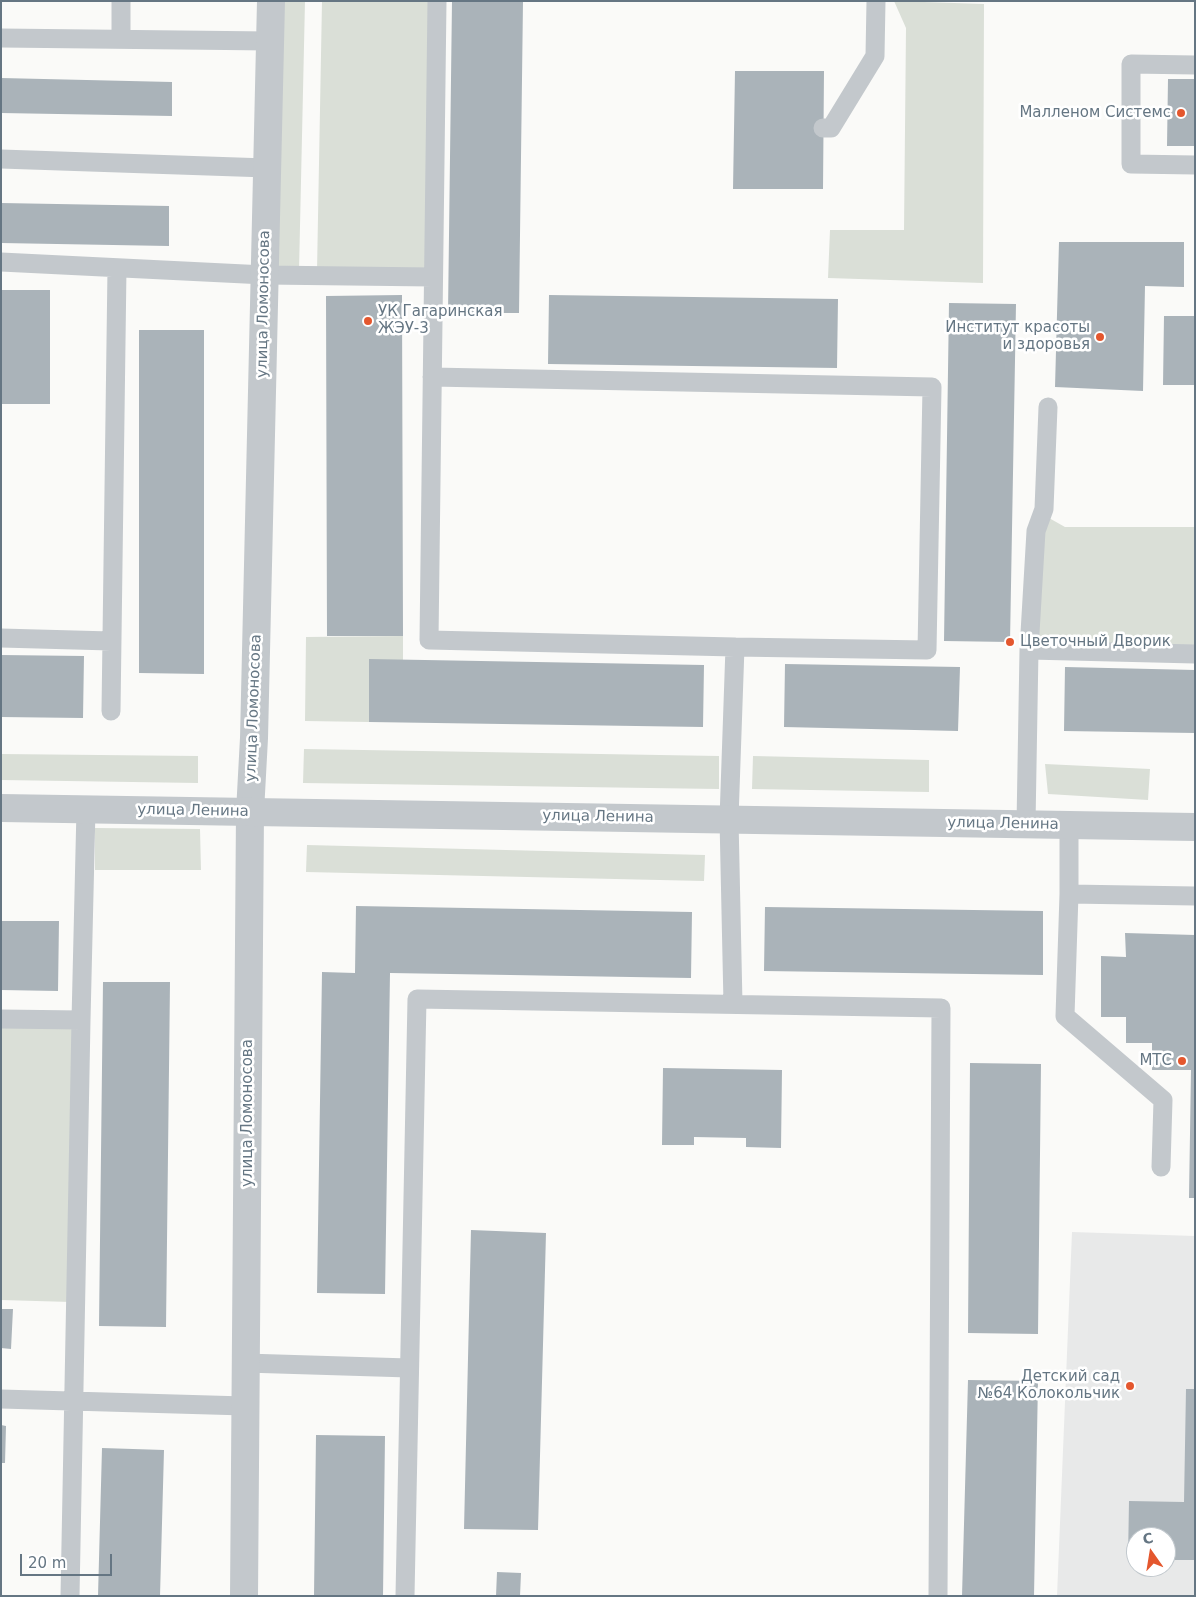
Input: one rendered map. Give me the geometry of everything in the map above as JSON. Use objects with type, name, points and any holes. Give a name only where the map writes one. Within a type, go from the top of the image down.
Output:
[{"type":"street","name":"улица Ломоносова","points":[[244,1596],[250,812],[254,738],[271,1]]},
{"type":"street","name":"улица Ленина","points":[[1,808],[1195,827]]},
{"type":"lane","points":[[120,39],[121,1]]},
{"type":"lane","points":[[432,377],[932,387],[927,650],[429,640],[433,277],[437,1]]},
{"type":"lane","points":[[824,128],[831,128],[875,56],[876,1]]},
{"type":"lane","points":[[1,38],[270,41]]},
{"type":"lane","points":[[1195,65],[1132,64],[1130,164],[1195,165]]},
{"type":"lane","points":[[1,159],[267,168]]},
{"type":"lane","points":[[1,262],[264,275],[433,277]]},
{"type":"lane","points":[[111,712],[117,268]]},
{"type":"lane","points":[[1026,824],[1029,650],[1036,531],[1044,509],[1048,407]]},
{"type":"lane","points":[[1,638],[111,640]]},
{"type":"lane","points":[[733,1004],[729,819],[735,647]]},
{"type":"lane","points":[[1029,650],[1195,654]]},
{"type":"lane","points":[[70,1596],[86,809]]},
{"type":"lane","points":[[1069,825],[1065,1016],[1163,1100],[1161,1166]]},
{"type":"lane","points":[[1069,894],[1195,896]]},
{"type":"lane","points":[[405,1596],[417,998],[941,1008],[938,1596]]},
{"type":"lane","points":[[1,1019],[82,1020]]},
{"type":"lane","points":[[245,1362],[409,1368]]},
{"type":"lane","points":[[1,1399],[245,1406]]},
{"type":"shaded area","points":[[281,1],[305,1],[299,271],[275,270]]},
{"type":"shaded area","points":[[322,1],[431,1],[430,271],[317,271]]},
{"type":"shaded area","points":[[894,1],[984,4],[983,283],[828,278],[830,230],[904,230],[906,28]]},
{"type":"shaded area","points":[[1049,518],[1065,527],[1195,527],[1195,649],[1037,645],[1043,531]]},
{"type":"shaded area","points":[[403,636],[403,660],[369,660],[369,722],[305,721],[306,637]]},
{"type":"shaded area","points":[[304,749],[719,756],[719,789],[303,783]]},
{"type":"shaded area","points":[[1,754],[198,756],[198,783],[1,780]]},
{"type":"shaded area","points":[[753,756],[929,760],[929,792],[752,789]]},
{"type":"shaded area","points":[[1045,764],[1150,769],[1148,800],[1048,794]]},
{"type":"shaded area","points":[[95,828],[200,829],[201,870],[95,870]]},
{"type":"shaded area","points":[[307,845],[705,855],[704,881],[306,872]]},
{"type":"shaded area","points":[[1,1025],[76,1025],[71,1302],[1,1300]]},
{"type":"shaded area","name":"Детский сад №64 Колокольчик","points":[[1072,1232],[1195,1236],[1195,1596],[1057,1596]]},
{"type":"building","points":[[452,1],[523,1],[519,313],[448,313]]},
{"type":"building","points":[[735,71],[824,71],[823,189],[733,189]]},
{"type":"building","points":[[1,78],[172,82],[172,116],[1,113]]},
{"type":"building","name":"Малленом Системс","points":[[1168,79],[1195,79],[1195,146],[1167,146]]},
{"type":"building","points":[[1,203],[169,206],[169,246],[1,243]]},
{"type":"building","name":"Институт красоты и здоровья","points":[[1059,242],[1184,242],[1184,287],[1145,286],[1143,391],[1055,387]]},
{"type":"building","points":[[1,290],[50,290],[50,404],[1,404]]},
{"type":"building","points":[[402,295],[403,636],[327,636],[326,296]]},
{"type":"building","points":[[549,295],[838,299],[837,368],[548,364]]},
{"type":"building","points":[[949,303],[1016,304],[1010,642],[944,641]]},
{"type":"building","points":[[1164,316],[1195,316],[1195,385],[1163,385]]},
{"type":"building","points":[[139,330],[204,330],[204,674],[139,673]]},
{"type":"building","points":[[1,655],[84,656],[83,718],[1,717]]},
{"type":"building","points":[[369,659],[704,665],[703,727],[369,722]]},
{"type":"building","points":[[785,664],[960,667],[958,731],[784,727]]},
{"type":"building","points":[[1065,667],[1195,670],[1195,733],[1064,731]]},
{"type":"building","points":[[356,906],[692,912],[691,978],[390,973],[385,1294],[317,1293],[322,972],[355,973]]},
{"type":"building","points":[[765,907],[1043,911],[1043,975],[764,971]]},
{"type":"building","points":[[1,921],[59,921],[58,991],[1,990]]},
{"type":"building","points":[[1125,933],[1195,935],[1195,1198],[1189,1198],[1191,1070],[1152,1070],[1152,1043],[1126,1043],[1126,1017],[1101,1017],[1101,956],[1126,957]]},
{"type":"building","points":[[103,982],[170,982],[166,1327],[99,1326]]},
{"type":"building","points":[[970,1063],[1041,1064],[1038,1334],[968,1333]]},
{"type":"building","points":[[663,1068],[782,1070],[781,1148],[746,1147],[746,1138],[694,1137],[694,1145],[662,1145]]},
{"type":"building","points":[[471,1230],[546,1233],[538,1530],[464,1529]]},
{"type":"building","points":[[1,1309],[13,1309],[11,1349],[1,1348]]},
{"type":"building","points":[[968,1380],[1038,1381],[1034,1596],[962,1596]]},
{"type":"building","points":[[1186,1389],[1195,1389],[1195,1560],[1176,1560],[1176,1527],[1129,1527],[1129,1501],[1184,1502]]},
{"type":"building","points":[[1,1425],[6,1426],[5,1463],[1,1463]]},
{"type":"building","points":[[316,1435],[385,1436],[383,1596],[314,1596]]},
{"type":"building","points":[[102,1448],[164,1450],[160,1596],[98,1596]]},
{"type":"building","points":[[497,1572],[521,1573],[520,1596],[496,1596]]},
{"type":"place","name":"Малленом Системс","points":[[1181,113]]},
{"type":"place","name":"УК Гагаринская ЖЭУ-3","points":[[368,321]]},
{"type":"place","name":"Институт красоты и здоровья","points":[[1100,337]]},
{"type":"place","name":"Цветочный Дворик","points":[[1010,642]]},
{"type":"place","name":"МТС","points":[[1182,1061]]},
{"type":"place","name":"Детский сад №64 Колокольчик","points":[[1130,1386]]}]
